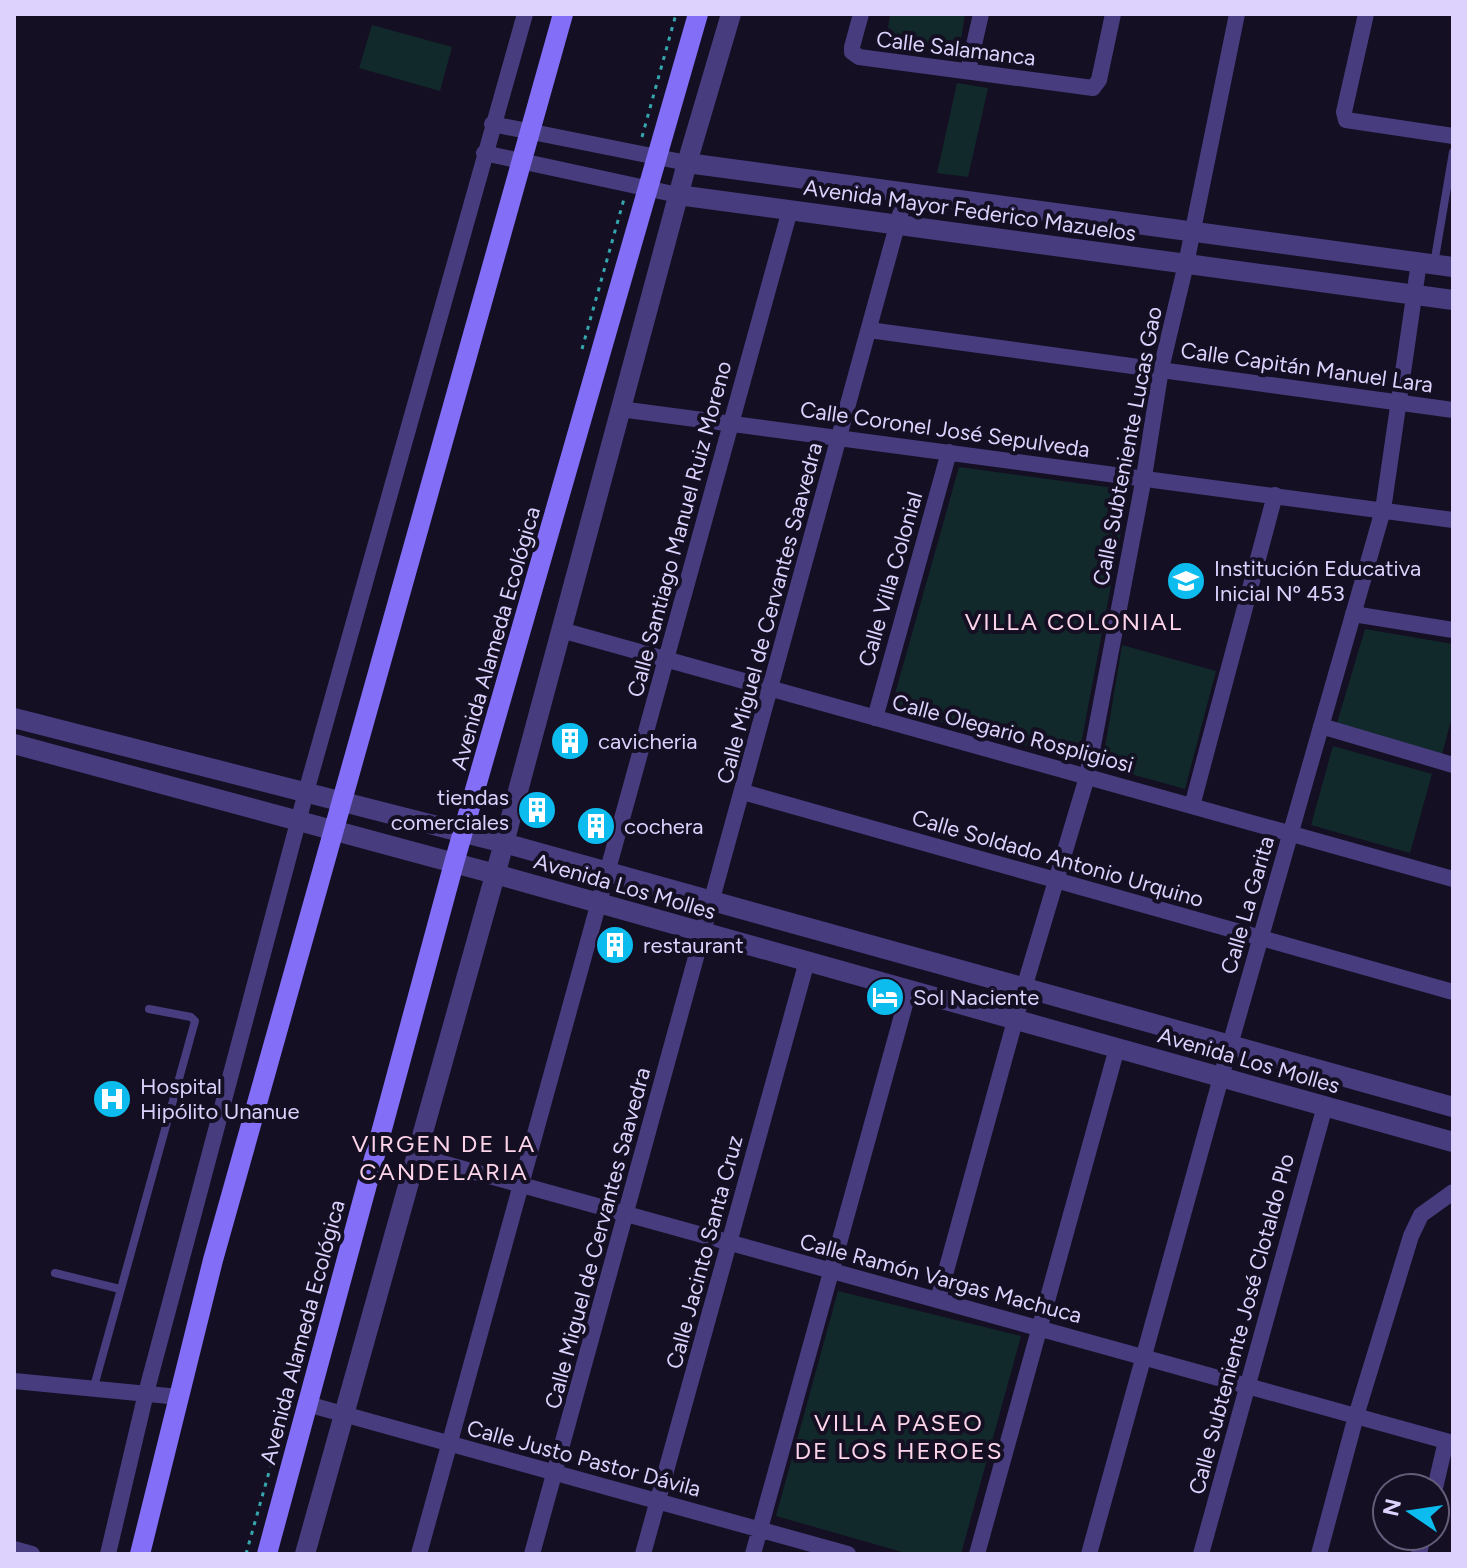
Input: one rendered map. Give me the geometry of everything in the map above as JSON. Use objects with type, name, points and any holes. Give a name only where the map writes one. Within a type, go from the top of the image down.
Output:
[{"type":"main road","points":[[140,1554],[213,1260],[563,14]]},
{"type":"main road","name":"Avenida Alameda Ecológica","points":[[267,1554],[454,863],[698,14]]},
{"type":"street","points":[[108,1554],[146,1393],[306,792],[525,14]]},
{"type":"street","points":[[305,1554],[504,843],[678,195],[731,14]]},
{"type":"street","name":"Calle Salamanca","points":[[861,14],[852,47],[854,55],[1089,88],[1096,87],[1113,14]]},
{"type":"street","points":[[968,71],[981,14]]},
{"type":"street","name":"Calle Subteniente Lucas Gao","points":[[938,1300],[1024,988],[1087,777],[1144,477],[1161,369],[1186,264],[1237,14]]},
{"type":"street","points":[[1366,14],[1344,112],[1346,120],[1453,136]]},
{"type":"street","name":"Avenida Mayor Federico Mazuelos","points":[[492,124],[687,163],[1435,264]]},
{"type":"street","name":"Avenida Mayor Federico Mazuelos","points":[[484,153],[678,195],[1453,300]]},
{"type":"street","name":"Calle Miguel de Cervantes Saavedra","points":[[532,1554],[906,193]]},
{"type":"street","name":"Calle Santiago Manuel Ruiz Moreno","points":[[419,1554],[790,210]]},
{"type":"street","name":"Calle La Garita","points":[[1089,1554],[1383,510],[1414,295],[1435,264]]},
{"type":"street","name":"Calle Capitán Manuel Lara","points":[[869,330],[1453,410]]},
{"type":"street","name":"Calle Coronel José Sepulveda","points":[[620,409],[1453,520]]},
{"type":"street","name":"Calle Villa Colonial","points":[[875,718],[949,452]]},
{"type":"street","points":[[1192,806],[1275,495]]},
{"type":"street","points":[[1353,614],[1453,630]]},
{"type":"street","name":"Calle Olegario Rospligiosi","points":[[561,630],[1453,879]]},
{"type":"street","name":"Avenida Los Molles","points":[[14,718],[504,843],[1453,1107]]},
{"type":"street","points":[[1321,726],[1453,765]]},
{"type":"street","name":"Avenida Los Molles","points":[[14,744],[495,874],[1453,1142]]},
{"type":"street","name":"Calle Soldado Antonio Urquino","points":[[743,792],[1453,992]]},
{"type":"street","name":"Calle Jacinto Santa Cruz","points":[[643,1554],[807,961]]},
{"type":"street","points":[[753,1554],[909,990]]},
{"type":"street","points":[[977,1554],[1117,1048]]},
{"type":"street","name":"Calle Subteniente José Clotaldo Plo","points":[[1201,1554],[1325,1106]]},
{"type":"street","name":"Calle Ramón Vargas Machuca","points":[[417,1156],[1450,1442]]},
{"type":"street","points":[[1319,1554],[1356,1416],[1411,1236],[1421,1215],[1453,1192]]},
{"type":"street","points":[[14,1381],[179,1397]]},
{"type":"street","name":"Calle Justo Pastor Dávila","points":[[307,1404],[848,1554]]},
{"type":"street","points":[[1440,1472],[1450,1442]]},
{"type":"street","points":[[14,1549],[32,1554]]},
{"type":"lane","points":[[1435,264],[1453,152]]},
{"type":"lane","points":[[93,1390],[195,1021],[191,1017],[149,1009]]},
{"type":"lane","points":[[55,1273],[120,1289]]},
{"type":"green space","points":[[890,14],[965,14],[960,47],[887,36]]},
{"type":"green space","points":[[372,25],[452,47],[440,91],[359,68]]},
{"type":"green space","points":[[957,83],[988,88],[968,177],[937,173]]},
{"type":"green space","points":[[959,467],[1129,490],[1078,760],[891,708]]},
{"type":"green space","points":[[1365,629],[1453,644],[1453,713],[1442,754],[1337,723]]},
{"type":"green space","points":[[1122,645],[1216,671],[1185,789],[1102,766]]},
{"type":"green space","points":[[1333,746],[1432,774],[1410,853],[1311,825]]},
{"type":"green space","points":[[838,1291],[1021,1336],[961,1554],[909,1554],[776,1516]]},
{"type":"place","name":"Institución Educativa Inicial Nº 453","points":[[1186,581]]},
{"type":"place","name":"cavicheria","points":[[570,741]]},
{"type":"place","name":"tiendas comerciales","points":[[537,810]]},
{"type":"place","name":"cochera","points":[[596,826]]},
{"type":"place","name":"restaurant","points":[[615,945]]},
{"type":"place","name":"Sol Naciente","points":[[885,997]]},
{"type":"place","name":"Hospital Hipólito Unanue","points":[[112,1099]]},
{"type":"district","name":"VILLA COLONIAL","points":[[1074,622]]},
{"type":"district","name":"VIRGEN DE LA CANDELARIA","points":[[444,1158]]},
{"type":"district","name":"VILLA PASEO DE LOS HEROES","points":[[899,1437]]}]
